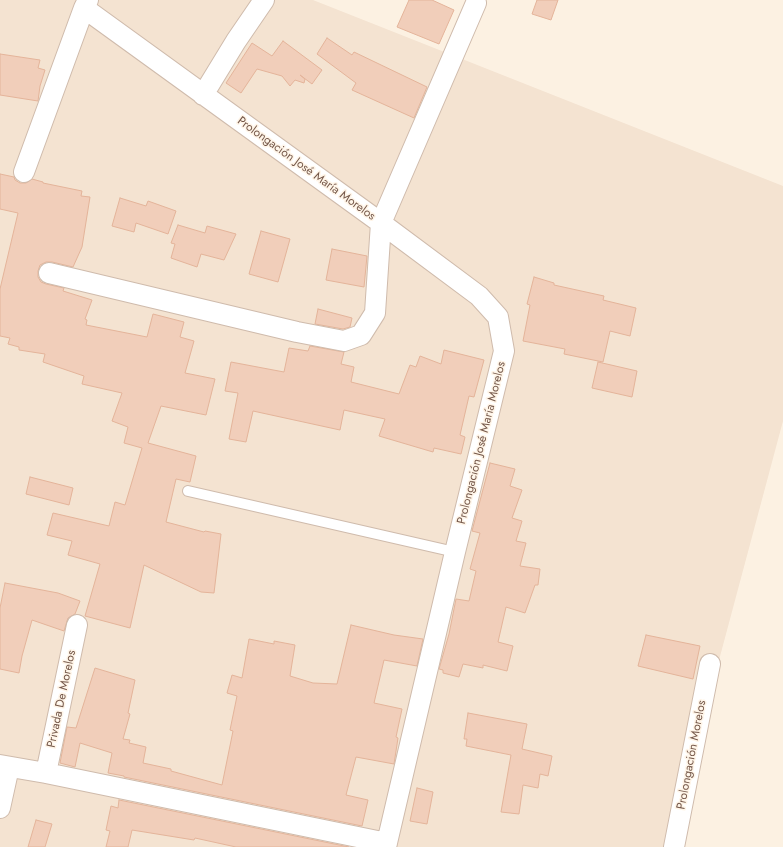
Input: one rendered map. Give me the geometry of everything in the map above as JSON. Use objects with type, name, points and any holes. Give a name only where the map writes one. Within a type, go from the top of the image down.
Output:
[{"type":"street","points":[[203,95],[236,41],[264,0]]},
{"type":"street","points":[[49,273],[297,332],[344,341],[361,335],[375,313],[380,223],[476,2]]},
{"type":"street","points":[[24,172],[86,4]]},
{"type":"street","name":"Prolongación José María Morelos","points":[[86,4],[203,95],[478,296],[498,317],[504,351],[386,845]]},
{"type":"street","name":"Privada De Morelos","points":[[46,773],[77,625]]},
{"type":"street","name":"Prolongación Morelos","points":[[674,847],[710,664]]},
{"type":"street","points":[[0,808],[4,766],[46,773],[386,845]]},
{"type":"lane","points":[[188,491],[455,552]]},
{"type":"shaded area","points":[[0,0],[313,0],[783,186],[783,421],[669,847],[0,847]]},
{"type":"building","points":[[409,0],[432,0],[454,10],[439,44],[397,27]]},
{"type":"building","points":[[537,0],[558,0],[551,20],[532,14]]},
{"type":"building","points":[[327,38],[352,55],[354,52],[427,87],[414,118],[352,90],[356,83],[317,54]]},
{"type":"building","points":[[283,41],[322,70],[312,84],[300,75],[305,79],[304,83],[295,80],[290,86],[282,76],[257,69],[241,93],[226,83],[252,43],[272,56]]},
{"type":"building","points":[[0,54],[40,60],[38,68],[45,70],[40,86],[38,101],[0,95]]},
{"type":"building","points":[[0,174],[14,177],[15,180],[20,183],[26,183],[32,179],[43,183],[82,191],[81,196],[90,197],[82,247],[73,267],[46,262],[40,265],[38,271],[38,277],[41,282],[64,288],[63,291],[92,300],[85,319],[87,320],[86,325],[147,337],[153,314],[184,322],[180,337],[194,341],[185,373],[215,379],[206,415],[161,406],[148,443],[196,456],[190,482],[176,479],[166,522],[204,532],[221,534],[214,593],[201,592],[144,565],[130,628],[85,616],[100,564],[68,555],[72,541],[47,535],[53,513],[109,526],[115,502],[125,505],[142,448],[124,443],[128,427],[112,421],[122,393],[82,384],[84,376],[43,362],[45,354],[19,350],[19,347],[8,344],[10,338],[0,336],[0,289],[18,213],[0,209]]},
{"type":"building","points":[[120,198],[146,206],[148,201],[176,211],[168,234],[136,223],[134,232],[112,226]]},
{"type":"building","points":[[178,225],[205,233],[207,226],[236,234],[224,260],[201,254],[197,267],[171,258],[175,244],[171,243]]},
{"type":"building","points":[[261,231],[290,239],[278,282],[249,274]]},
{"type":"building","points":[[332,249],[367,256],[364,287],[326,280]]},
{"type":"building","points":[[534,277],[554,283],[554,285],[604,296],[603,300],[636,308],[630,336],[610,331],[603,362],[564,354],[565,349],[523,341],[530,305],[527,304]]},
{"type":"building","points":[[318,309],[352,318],[350,327],[343,329],[315,324]]},
{"type":"building","points":[[310,346],[344,352],[341,364],[354,367],[351,382],[399,394],[410,365],[416,367],[420,356],[441,364],[444,350],[484,360],[474,397],[469,396],[460,435],[465,437],[461,454],[434,448],[433,452],[379,436],[385,419],[344,410],[340,430],[253,411],[246,442],[229,439],[238,393],[225,391],[231,362],[284,372],[289,348],[308,351]]},
{"type":"building","points":[[598,362],[637,371],[632,397],[592,388]]},
{"type":"building","points":[[490,463],[515,469],[510,486],[522,490],[512,518],[522,521],[516,541],[526,543],[520,566],[540,569],[538,585],[535,585],[525,613],[506,607],[498,642],[513,646],[507,671],[483,665],[483,668],[463,664],[459,677],[443,673],[443,670],[439,669],[449,634],[456,599],[469,601],[476,571],[470,569],[480,533],[472,531]]},
{"type":"building","points":[[30,477],[73,488],[69,505],[26,494]]},
{"type":"building","points":[[5,583],[58,593],[80,601],[75,614],[68,618],[64,631],[32,620],[19,673],[0,669],[0,608]]},
{"type":"building","points":[[351,625],[394,635],[423,639],[417,666],[384,660],[374,703],[402,709],[396,737],[398,738],[394,764],[356,757],[346,795],[368,800],[362,826],[108,773],[112,753],[80,743],[75,767],[60,763],[67,727],[76,728],[95,668],[135,680],[128,713],[130,714],[123,739],[130,740],[129,743],[146,747],[143,763],[171,769],[171,771],[222,785],[233,731],[230,730],[237,696],[227,693],[232,675],[242,678],[249,639],[274,644],[274,641],[295,645],[290,676],[313,683],[337,684]]},
{"type":"building","points":[[646,635],[700,646],[693,679],[638,666]]},
{"type":"building","points":[[468,713],[527,724],[522,749],[552,756],[548,776],[540,774],[538,788],[523,785],[519,814],[501,812],[511,755],[466,746],[467,739],[464,739]]},
{"type":"building","points":[[417,788],[433,792],[427,824],[410,821]]},
{"type":"building","points":[[119,800],[349,847],[236,847],[195,838],[194,840],[132,830],[128,847],[106,847],[110,831],[106,830],[111,806],[118,808]]},
{"type":"building","points":[[36,820],[52,824],[45,847],[28,847]]}]
